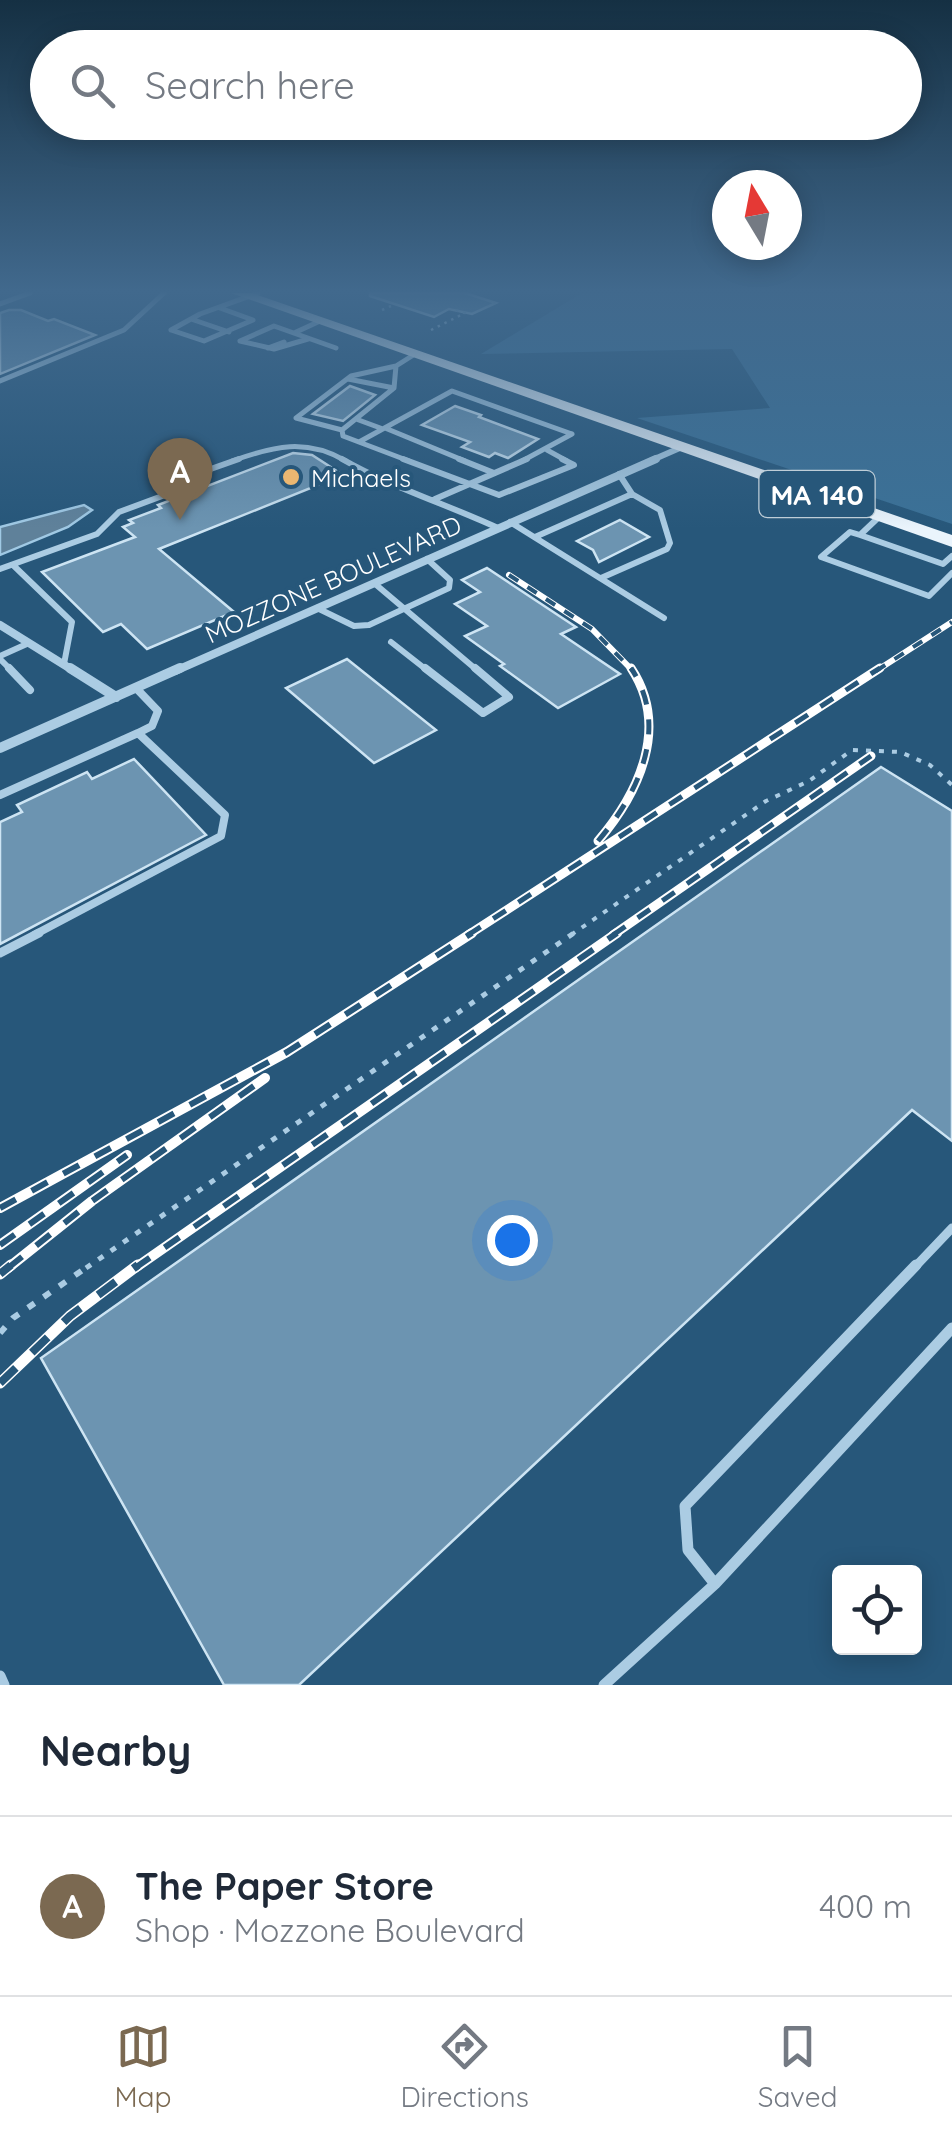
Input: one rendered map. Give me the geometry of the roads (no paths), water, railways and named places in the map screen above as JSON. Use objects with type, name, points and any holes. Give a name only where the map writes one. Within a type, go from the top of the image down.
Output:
[{"type":"main road","name":"MA 140","points":[[466,372],[952,542]]},
{"type":"street","name":"MOZZONE BOULEVARD","points":[[0,748],[682,447]]},
{"type":"street","points":[[0,624],[116,696]]},
{"type":"lane","points":[[342,430],[296,418],[348,379],[375,372]]},
{"type":"lane","points":[[342,430],[394,388],[395,372]]},
{"type":"lane","points":[[348,379],[394,388]]},
{"type":"lane","points":[[360,442],[452,391],[572,434],[546,450],[435,499]]},
{"type":"lane","points":[[356,419],[494,472]]},
{"type":"lane","points":[[342,430],[343,436],[499,495],[574,465],[546,450]]},
{"type":"lane","points":[[0,569],[97,534],[118,512],[174,492],[205,471],[282,446],[305,444],[324,448],[373,477],[435,499],[498,528]]},
{"type":"lane","points":[[600,578],[667,549],[670,544],[660,510],[632,494],[620,474]]},
{"type":"lane","points":[[534,538],[632,494]]},
{"type":"lane","points":[[860,535],[880,516]]},
{"type":"lane","points":[[510,522],[664,618]]},
{"type":"lane","points":[[850,532],[860,535],[944,564],[952,572],[928,596],[821,557],[850,532]]},
{"type":"lane","points":[[944,564],[952,556]]},
{"type":"lane","points":[[317,608],[354,626],[369,624],[449,588],[450,580],[427,559]]},
{"type":"lane","points":[[13,564],[72,622],[64,664]]},
{"type":"lane","points":[[374,582],[509,696],[483,713],[392,642]]},
{"type":"lane","points":[[29,642],[0,658],[30,690]]},
{"type":"lane","points":[[0,795],[152,726],[158,711],[136,688]]},
{"type":"lane","points":[[0,953],[221,836],[225,815],[138,732]]},
{"type":"lane","points":[[715,1584],[690,1559],[682,1533],[685,1506],[952,1228]]},
{"type":"lane","points":[[604,1685],[715,1584],[952,1328]]},
{"type":"lane","points":[[0,1676],[4,1685]]},
{"type":"railway","points":[[509,575],[592,629],[632,670]]},
{"type":"railway","points":[[876,671],[952,622]]},
{"type":"railway","points":[[468,935],[880,668]]},
{"type":"railway","points":[[598,841],[637,781],[649,736],[648,713],[632,670]]},
{"type":"railway","points":[[613,935],[871,756]]},
{"type":"railway","points":[[0,1208],[287,1052],[472,933]]},
{"type":"railway","points":[[135,1268],[617,933]]},
{"type":"railway","points":[[8,1268],[92,1201],[265,1078]]},
{"type":"railway","points":[[0,1245],[127,1155]]},
{"type":"railway","points":[[0,1274],[11,1265]]},
{"type":"railway","points":[[0,1383],[70,1316],[138,1265]]},
{"type":"place","name":"Michaels","points":[[291,477]]},
{"type":"place","name":"The Paper Store","points":[[180,520]]}]
